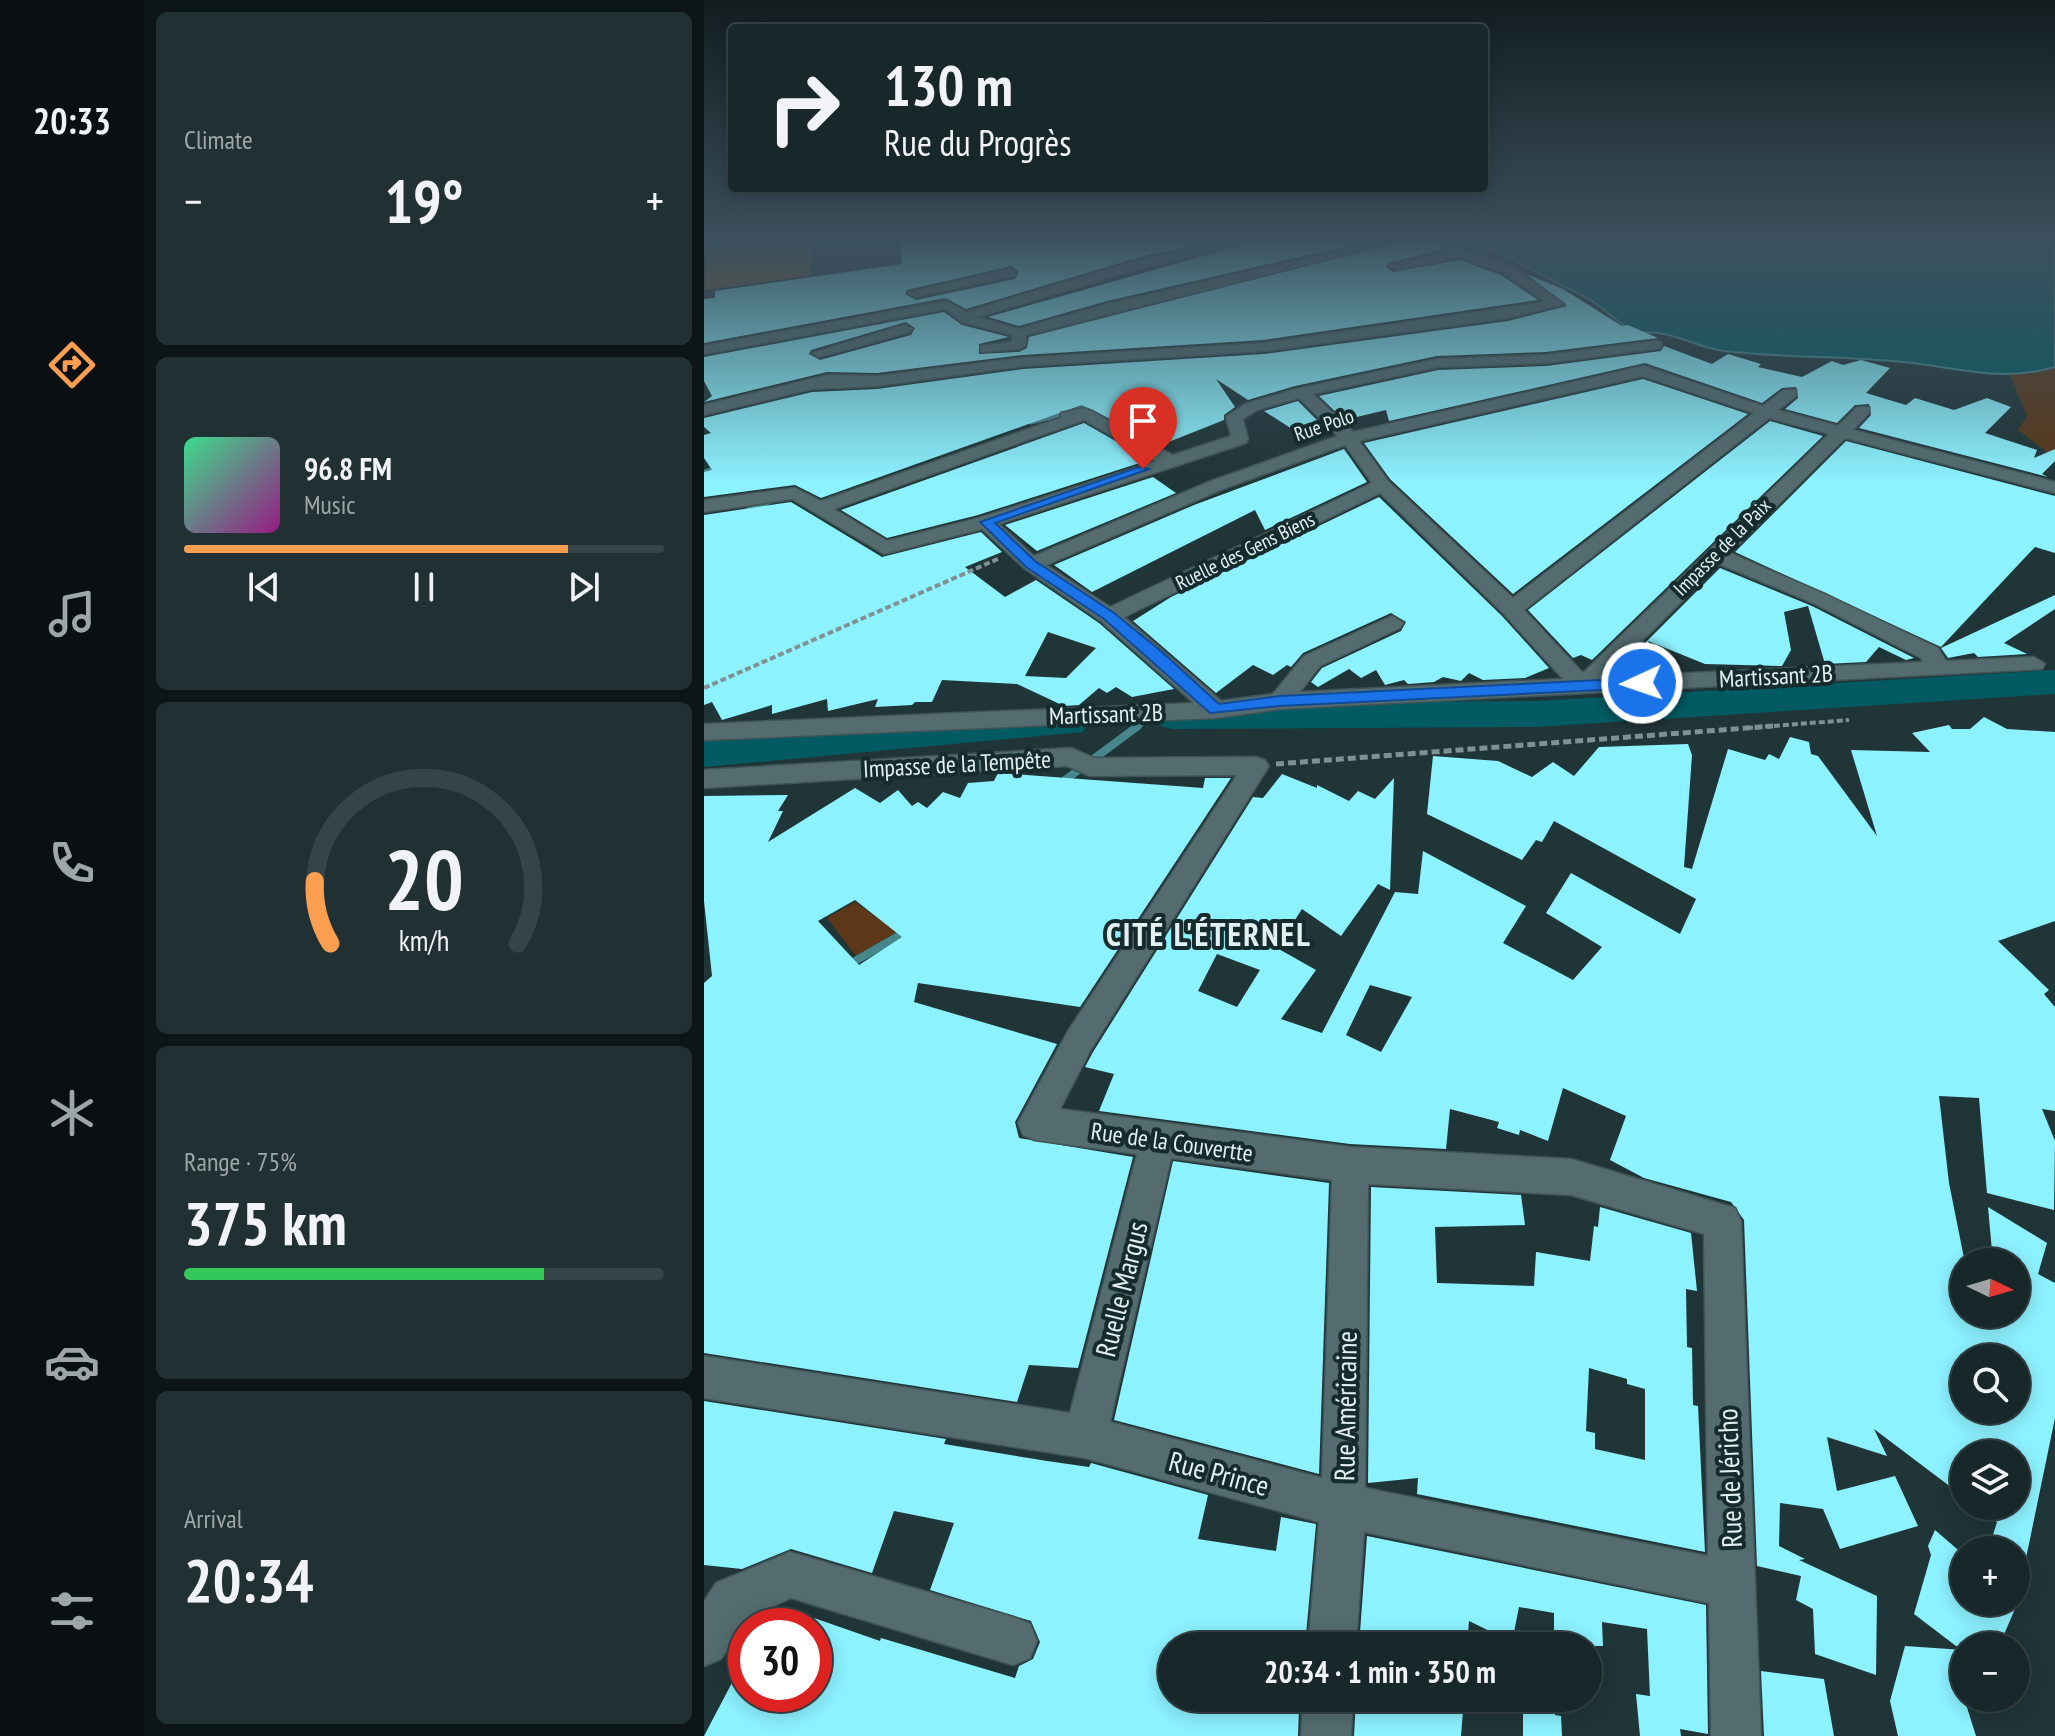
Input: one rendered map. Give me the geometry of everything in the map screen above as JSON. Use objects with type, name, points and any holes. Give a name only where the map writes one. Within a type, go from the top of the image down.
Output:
[{"type":"street","points":[[704,343],[803,321]]},
{"type":"street","points":[[704,350],[861,321]]},
{"type":"street","points":[[819,353],[939,321]]},
{"type":"street","points":[[980,321],[1019,333],[1062,321]]},
{"type":"street","points":[[811,384],[877,381],[1023,362],[1264,347],[1456,321]]},
{"type":"street","points":[[975,351],[1019,345],[1019,333]]},
{"type":"street","points":[[704,506],[795,493],[884,548],[986,522],[1240,439],[1234,417],[1251,407],[1302,392],[1438,363],[1546,359],[1656,345]]},
{"type":"street","points":[[704,410],[949,355]]},
{"type":"street","name":"Rue Polo","points":[[1023,558],[1349,438],[1644,371],[1766,412]]},
{"type":"street","points":[[1302,392],[1349,438],[1382,485],[1512,609],[1583,687]]},
{"type":"street","points":[[1512,609],[1790,393]]},
{"type":"street","name":"Impasse de la Paix","points":[[1583,687],[1714,554],[1863,410]]},
{"type":"street","points":[[1766,412],[2055,488]]},
{"type":"street","points":[[1020,426],[1086,414],[1170,461]]},
{"type":"street","points":[[819,508],[1003,446],[1086,414]]},
{"type":"street","name":"Ruelle des Gens Biens","points":[[1109,616],[1382,485]]},
{"type":"street","points":[[986,522],[1023,558],[1109,616],[1216,710]]},
{"type":"street","points":[[1714,554],[1820,599],[1930,653],[1938,668]]},
{"type":"street","points":[[1280,701],[1312,661],[1392,623]]},
{"type":"street","name":"Martissant 2B","points":[[704,732],[851,723],[1216,710],[1280,701],[2034,664]]},
{"type":"street","name":"Impasse de la Tempête","points":[[704,779],[1080,762],[1256,766]]},
{"type":"street","name":"Rue de la Couvertte","points":[[1256,766],[1079,1041],[1035,1123],[1350,1165],[1571,1177],[1722,1221]]},
{"type":"street","name":"Ruelle Margus","points":[[1085,1437],[1158,1141]]},
{"type":"street","name":"Rue Américaine","points":[[1333,1632],[1343,1506],[1350,1165]]},
{"type":"street","name":"Rue de Jéricho","points":[[1722,1221],[1736,1736]]},
{"type":"street","name":"Rue Prince","points":[[704,1377],[1085,1437],[1343,1506],[1732,1584]]},
{"type":"street","points":[[704,1642],[733,1600],[790,1575],[1013,1641]]},
{"type":"street","points":[[1326,1736],[1327,1712]]},
{"type":"path","points":[[704,688],[1023,558]]},
{"type":"path","points":[[1256,766],[1849,720]]},
{"type":"shaded area","points":[[2055,367],[2055,458],[2018,430],[2027,416],[2010,375]]},
{"type":"shaded area","points":[[855,902],[897,932],[856,956],[827,918]]},
{"type":"water","points":[[1618,321],[2055,321],[2055,367],[2036,372],[1998,374],[1881,360],[1724,351],[1670,335],[1635,334]]},
{"type":"building","points":[[704,321],[822,321],[704,343]]},
{"type":"building","points":[[896,321],[956,321],[1009,337],[979,344],[979,354],[1019,352],[1027,348],[1029,337],[1091,321],[1394,321],[1264,340],[1023,355],[877,373],[827,372],[704,402],[712,396],[704,381],[704,357]],"holes":[[[906,322],[915,328],[911,335],[820,360],[809,354],[811,350]]]},
{"type":"building","points":[[1002,321],[1037,321],[1019,326]]},
{"type":"building","points":[[1508,321],[1614,321],[1658,338],[1546,352],[1437,356],[1295,386],[1248,400],[1216,379],[1235,407],[1224,415],[1224,420],[1161,445],[1082,405],[821,498],[795,485],[704,497],[704,472],[712,470],[704,458],[704,435],[711,433],[704,427],[704,418],[812,392],[877,389],[1023,369],[1264,354]]},
{"type":"building","points":[[1664,346],[1712,364],[1728,354],[1761,364],[1758,367],[1802,377],[1832,361],[1843,365],[1861,360],[1890,368],[1866,393],[1906,405],[1915,398],[1954,410],[1987,398],[2011,407],[1985,433],[2037,450],[2034,458],[2055,449],[2055,461],[2042,474],[2048,477],[1859,428],[1871,415],[1869,404],[1855,405],[1837,423],[1785,409],[1798,398],[1796,387],[1782,388],[1762,403],[1645,363],[1389,421],[1386,410],[1344,420],[1319,396],[1438,370],[1546,366],[1661,351]]},
{"type":"building","points":[[1643,379],[1748,414],[1513,594],[1390,479],[1364,443]]},
{"type":"building","points":[[1298,401],[1322,425],[1295,431],[1264,411]]},
{"type":"building","points":[[1770,421],[1823,436],[1592,660],[1581,655],[1573,658],[1528,610]]},
{"type":"building","points":[[1084,423],[1149,460],[978,515],[887,538],[841,510]]},
{"type":"building","points":[[1846,441],[2055,496],[2055,553],[2035,547],[1941,647],[1735,552]]},
{"type":"building","points":[[1344,449],[1367,482],[1265,530],[1255,510],[1092,592],[1054,565],[1194,505]]},
{"type":"building","points":[[1153,477],[1176,493],[1037,551],[1005,525]]},
{"type":"building","points":[[1379,497],[1502,616],[1549,668],[1525,678],[1483,680],[1469,673],[1461,681],[1443,677],[1434,682],[1408,684],[1404,680],[1385,685],[1376,670],[1361,678],[1349,669],[1318,687],[1311,682],[1322,668],[1401,631],[1406,622],[1391,613],[1303,653],[1291,667],[1287,665],[1273,675],[1253,665],[1216,693],[1133,621],[1171,597]]},
{"type":"building","points":[[791,502],[882,557],[981,532],[1002,552],[965,567],[1005,597],[1036,580],[1099,623],[1174,689],[1132,697],[1116,687],[1107,693],[1099,688],[1079,705],[1064,706],[1017,684],[942,680],[932,702],[875,707],[878,699],[828,711],[827,699],[772,714],[772,705],[722,720],[712,702],[704,705],[704,515]],"holes":[[[1048,632],[1096,648],[1066,678],[1025,676]]]},
{"type":"building","points":[[1720,568],[1812,606],[1914,658],[1906,660],[1879,647],[1866,662],[1825,664],[1808,606],[1784,612],[1791,650],[1782,666],[1705,664],[1648,641],[1660,671],[1614,674]]},
{"type":"building","points":[[2055,595],[2055,609],[2004,643],[2027,654],[1978,657],[1974,653],[1948,658],[1941,648]]},
{"type":"building","points":[[1984,717],[2007,729],[2055,732],[2055,921],[1998,941],[2049,990],[2044,994],[2055,1007],[2055,1111],[2042,1109],[2055,1141],[2054,1210],[1987,1193],[1979,1098],[1939,1096],[1949,1183],[1962,1248],[1950,1248],[1950,1328],[2030,1328],[2030,1248],[1992,1248],[1988,1207],[2047,1243],[2038,1274],[2055,1283],[2055,1418],[2030,1539],[2030,1536],[1993,1536],[1997,1522],[1994,1520],[2030,1520],[2030,1440],[1950,1440],[1950,1486],[1874,1429],[1887,1456],[1827,1437],[1837,1491],[1895,1476],[1918,1526],[1840,1549],[1823,1509],[1780,1503],[1779,1546],[1805,1559],[1799,1560],[1877,1596],[1876,1675],[1815,1654],[1813,1609],[1796,1600],[1801,1576],[1757,1566],[1744,1220],[1731,1202],[1644,1178],[1610,1160],[1626,1116],[1563,1088],[1548,1141],[1520,1130],[1519,1135],[1497,1128],[1499,1122],[1450,1109],[1446,1149],[1350,1144],[1099,1111],[1114,1074],[1085,1067],[1253,797],[1263,798],[1282,774],[1317,788],[1317,785],[1349,801],[1358,791],[1375,799],[1394,778],[1390,890],[1378,884],[1341,936],[1302,909],[1277,948],[1316,970],[1281,1019],[1322,1033],[1395,892],[1418,894],[1423,851],[1526,906],[1503,943],[1573,980],[1602,947],[1546,913],[1571,873],[1680,934],[1696,899],[1554,821],[1542,842],[1536,840],[1522,860],[1427,814],[1433,756],[1498,761],[1532,777],[1553,762],[1574,776],[1599,747],[1688,744],[1692,755],[1684,867],[1692,869],[1728,749],[1765,760],[1769,754],[1779,759],[1790,737],[1809,742],[1811,754],[1818,756],[1877,836],[1851,750],[1930,752],[1912,733],[1949,725],[1952,729],[1970,729]],"holes":[[[1217,954],[1260,970],[1237,1007],[1198,991]],[[1370,985],[1412,997],[1381,1052],[1346,1035]]]},
{"type":"building","points":[[998,773],[1203,788],[1205,778],[1231,778],[1080,1007],[918,983],[914,1002],[1057,1044],[1015,1122],[1019,1138],[1133,1157],[1078,1368],[1029,1365],[1017,1402],[704,1353],[704,983],[712,976],[704,901],[704,796],[788,795],[778,811],[783,811],[768,842],[855,788],[880,803],[898,790],[912,806],[918,802],[927,808],[943,792],[960,798],[968,783],[994,781]],"holes":[[[855,900],[902,937],[859,965],[818,921]]]},
{"type":"building","points":[[1173,1161],[1329,1183],[1319,1474],[1114,1420]]},
{"type":"building","points":[[1371,1187],[1521,1195],[1525,1225],[1435,1227],[1437,1283],[1534,1286],[1536,1252],[1590,1261],[1594,1226],[1598,1227],[1600,1207],[1691,1233],[1697,1291],[1686,1289],[1687,1347],[1692,1348],[1693,1405],[1698,1406],[1705,1552],[1417,1494],[1418,1478],[1368,1483]],"holes":[[[1589,1368],[1627,1379],[1627,1384],[1645,1389],[1645,1460],[1595,1449],[1595,1433],[1586,1431]]]},
{"type":"building","points":[[704,1401],[946,1439],[944,1444],[1047,1461],[1089,1467],[1091,1463],[1208,1495],[1198,1539],[1276,1551],[1281,1517],[1316,1524],[1306,1632],[1158,1632],[1158,1712],[1299,1712],[1298,1736],[704,1736],[728,1690],[728,1712],[832,1712],[832,1624],[880,1641],[881,1638],[1015,1678],[1019,1666],[1033,1659],[1040,1642],[1031,1621],[930,1590],[954,1523],[894,1511],[872,1573],[791,1549],[742,1569],[704,1565]]},
{"type":"building","points":[[1935,1530],[1950,1543],[1950,1616],[2012,1616],[2005,1632],[1950,1632],[1950,1641],[1914,1614],[1931,1555],[1928,1546]]},
{"type":"building","points":[[1367,1536],[1706,1605],[1708,1734],[1680,1729],[1681,1736],[1640,1736],[1636,1694],[1650,1696],[1647,1629],[1602,1622],[1603,1646],[1602,1646],[1602,1632],[1554,1632],[1554,1613],[1519,1607],[1514,1632],[1492,1632],[1469,1621],[1468,1632],[1360,1632]]},
{"type":"building","points":[[1905,1646],[1950,1649],[1950,1712],[1968,1712],[1976,1736],[1898,1736],[1890,1701]]},
{"type":"building","points":[[1761,1671],[1824,1679],[1834,1736],[1764,1736]]},
{"type":"building","points":[[1355,1712],[1463,1712],[1461,1736],[1354,1736]]},
{"type":"building","points":[[1523,1712],[1555,1712],[1555,1715],[1561,1716],[1562,1736],[1523,1736]]},
{"type":"waterway","points":[[1031,422],[1075,411],[1094,402]]},
{"type":"waterway","points":[[704,472],[722,467]]},
{"type":"waterway","points":[[746,511],[774,500]]},
{"type":"waterway","points":[[1172,716],[1536,714],[1838,698],[2055,682]]},
{"type":"waterway","points":[[1135,728],[1151,716]]},
{"type":"waterway","points":[[704,753],[1069,722]]},
{"type":"waterway","points":[[1061,783],[1138,726]]},
{"type":"waterway","points":[[848,965],[909,930]]},
{"type":"district","name":"CITÉ L'ÉTERNEL","points":[[1209,934]]},
{"type":"route","points":[[1143,469],[986,522],[1031,564],[1109,616],[1216,710],[1280,701],[1642,683]]}]
